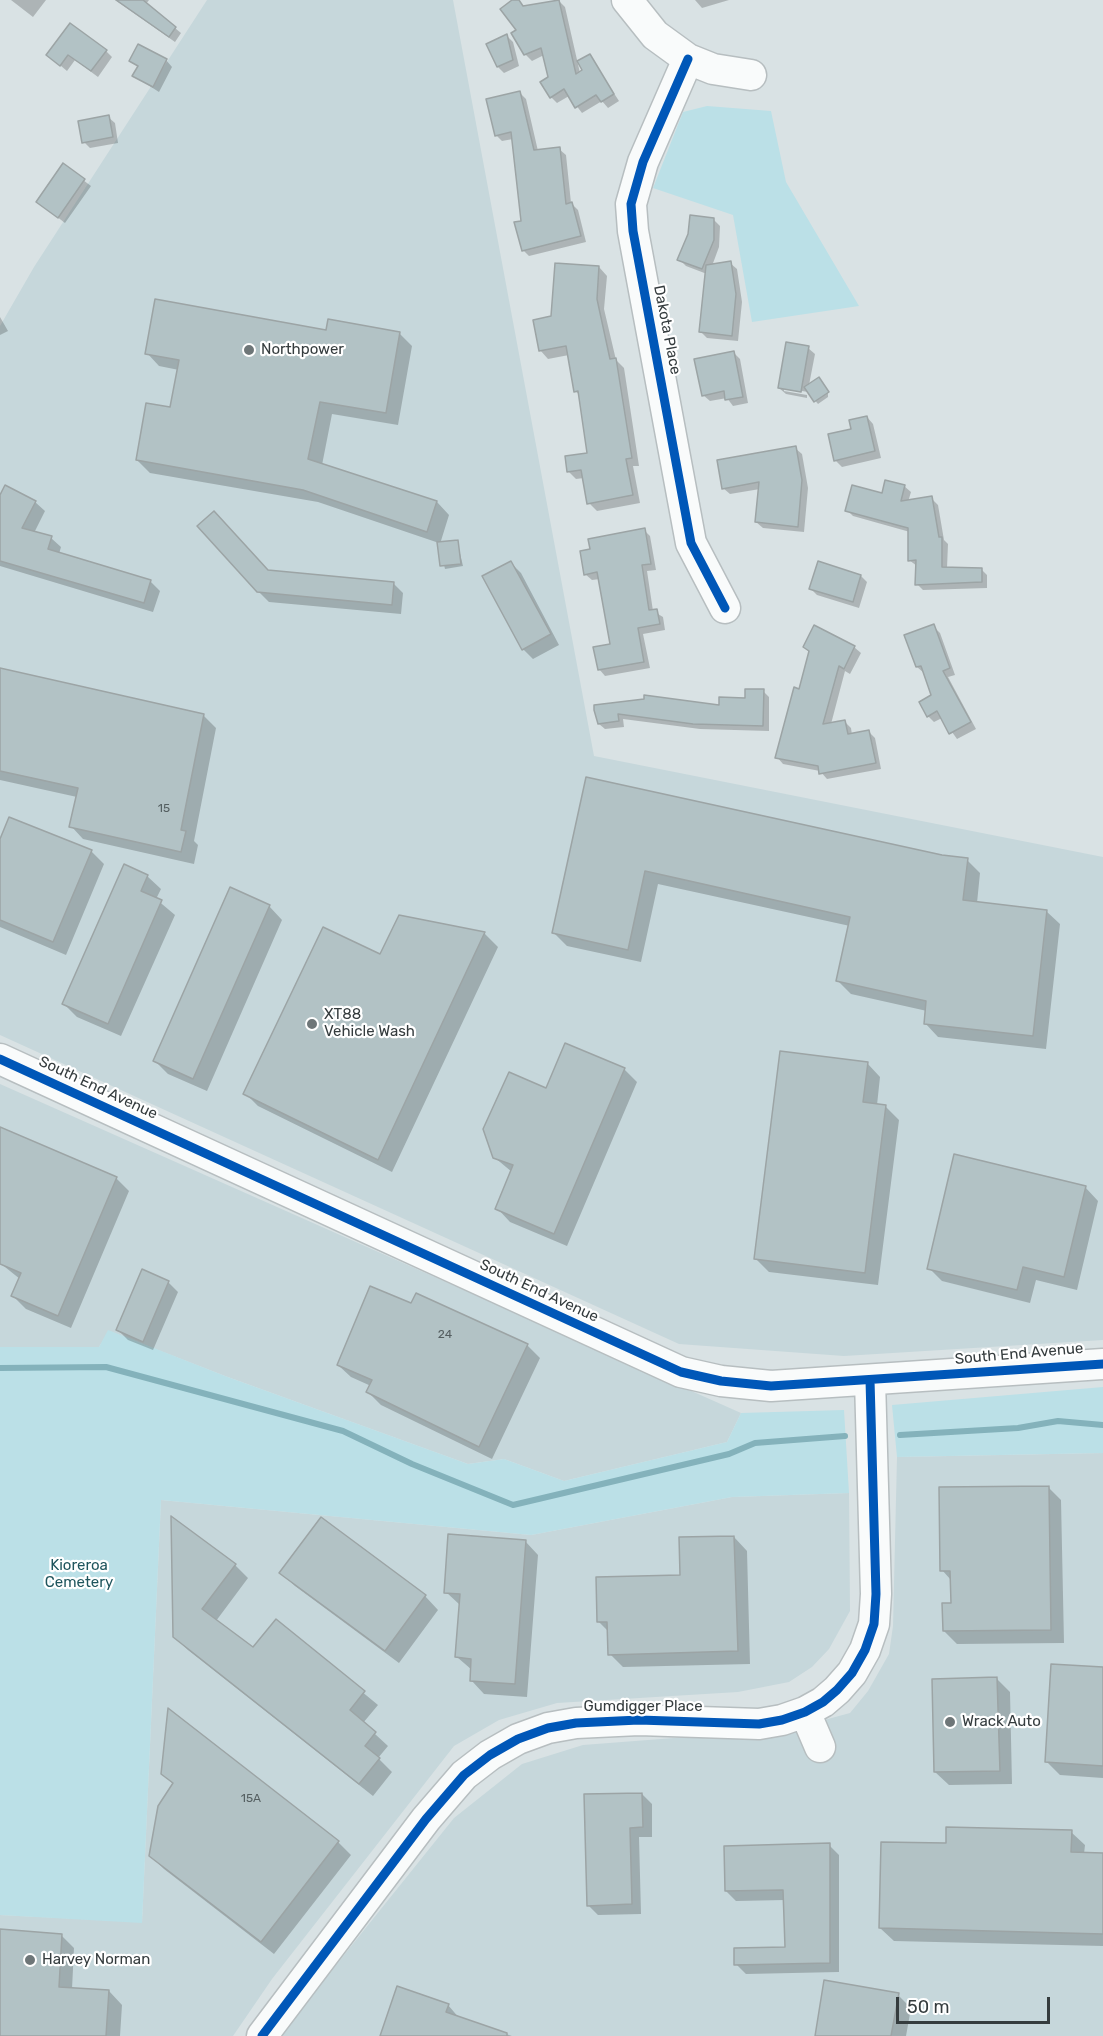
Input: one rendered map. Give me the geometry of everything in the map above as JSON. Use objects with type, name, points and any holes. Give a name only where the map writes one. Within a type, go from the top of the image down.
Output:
[{"type":"street","points":[[627,0],[655,35],[688,59],[713,69],[751,75]]},
{"type":"street","name":"Dakota Place","points":[[688,59],[639,174],[631,204],[633,231],[691,543],[725,608]]},
{"type":"street","name":"South End Avenue","points":[[0,1059],[566,1306],[681,1372],[721,1381],[771,1386],[1103,1364]]},
{"type":"street","name":"Gumdigger Place","points":[[262,2036],[426,1819],[464,1775],[490,1755],[518,1739],[548,1728],[576,1723],[639,1720],[759,1724],[805,1713],[823,1702],[852,1673],[865,1650],[874,1624],[876,1594],[870,1380]]},
{"type":"street","points":[[805,1713],[820,1747]]},
{"type":"shaded area","points":[[207,0],[453,0],[594,756],[1103,857],[1103,1340],[844,1356],[679,1344],[0,1035],[0,326],[34,267]]},
{"type":"shaded area","points":[[0,1084],[741,1413],[727,1442],[564,1481],[504,1459],[468,1464],[225,1376],[109,1331],[99,1347],[0,1347]]},
{"type":"shaded area","points":[[1103,1453],[1103,2036],[279,2036],[454,1818],[522,1764],[583,1745],[791,1729],[850,1713],[868,1691],[889,1654],[893,1626],[897,1457]]},
{"type":"shaded area","points":[[849,1493],[850,1611],[829,1649],[812,1667],[789,1682],[738,1692],[557,1703],[499,1720],[454,1746],[272,1979],[233,2036],[0,2036],[0,1915],[142,1922],[161,1500],[531,1535],[732,1497]]},
{"type":"green space","points":[[707,106],[771,111],[786,182],[859,306],[752,322],[733,215],[653,188],[683,112]]},
{"type":"green space","name":"Kioreroa Cemetery","points":[[108,1330],[225,1376],[468,1464],[504,1459],[564,1481],[727,1442],[741,1413],[844,1410],[849,1493],[732,1497],[531,1535],[161,1500],[142,1923],[0,1915],[0,1347],[99,1347]]},
{"type":"green space","points":[[1103,1387],[1103,1453],[897,1457],[892,1405]]},
{"type":"building","points":[[116,0],[143,0],[176,27],[169,37]]},
{"type":"building","points":[[512,0],[519,0],[523,6],[559,0],[576,74],[582,70],[577,61],[590,54],[614,94],[601,102],[596,95],[575,108],[564,89],[550,98],[540,82],[548,77],[541,48],[524,55],[511,33],[516,30],[500,9]]},
{"type":"building","points":[[70,23],[107,50],[91,71],[68,55],[60,66],[46,55]]},
{"type":"building","points":[[507,34],[513,60],[497,67],[486,44]]},
{"type":"building","points":[[138,44],[167,59],[153,87],[132,76],[138,66],[129,61]]},
{"type":"building","points":[[520,91],[534,150],[560,147],[566,204],[572,202],[581,236],[522,251],[514,222],[521,221],[511,132],[495,136],[486,99]]},
{"type":"building","points":[[109,115],[113,137],[82,143],[78,121]]},
{"type":"building","points":[[63,163],[85,179],[58,218],[36,202]]},
{"type":"building","points":[[690,215],[714,218],[714,240],[702,269],[677,260],[688,234]]},
{"type":"building","points":[[731,261],[736,294],[732,336],[699,332],[706,265]]},
{"type":"building","points":[[555,263],[599,266],[597,299],[610,359],[616,358],[632,458],[626,459],[633,495],[587,504],[581,470],[567,472],[565,456],[587,453],[578,391],[574,392],[566,346],[539,351],[533,320],[551,316]]},
{"type":"building","points":[[155,299],[326,330],[328,319],[400,332],[386,413],[320,402],[308,459],[437,501],[427,532],[303,490],[136,460],[146,403],[170,407],[179,360],[145,354]]},
{"type":"building","points":[[786,342],[809,346],[801,392],[778,388]]},
{"type":"building","points":[[734,351],[743,397],[725,400],[724,391],[702,396],[694,359]]},
{"type":"building","points":[[819,377],[829,392],[814,402],[804,387]]},
{"type":"building","points":[[867,416],[875,451],[834,461],[828,434],[851,429],[849,420]]},
{"type":"building","points":[[796,446],[802,480],[798,527],[755,522],[759,482],[722,489],[717,460]]},
{"type":"building","points":[[885,480],[905,485],[901,501],[932,496],[939,537],[942,537],[942,567],[982,568],[982,582],[915,585],[916,560],[908,561],[908,528],[845,511],[852,485],[882,493]]},
{"type":"building","points":[[5,485],[36,501],[22,528],[52,536],[48,549],[151,580],[144,603],[0,561],[0,495]]},
{"type":"building","points":[[214,511],[268,570],[394,582],[392,605],[257,592],[197,526]]},
{"type":"building","points":[[645,528],[651,564],[642,565],[649,610],[657,609],[660,624],[638,628],[644,662],[598,670],[593,647],[610,644],[597,572],[584,575],[580,551],[590,549],[588,539]]},
{"type":"building","points":[[458,540],[461,564],[440,566],[437,542]]},
{"type":"building","points":[[511,561],[551,634],[522,650],[482,576]]},
{"type":"building","points":[[818,561],[861,575],[853,602],[809,589]]},
{"type":"building","points":[[934,624],[950,668],[943,671],[971,722],[949,734],[937,711],[927,717],[919,702],[931,695],[921,666],[916,667],[904,635]]},
{"type":"building","points":[[814,625],[855,646],[844,669],[839,666],[823,724],[845,720],[848,734],[869,730],[876,763],[819,774],[818,766],[775,758],[794,687],[799,689],[809,651],[803,647]]},
{"type":"building","points":[[0,668],[204,714],[181,830],[186,831],[181,852],[69,827],[78,788],[0,771]]},
{"type":"building","points":[[745,689],[764,689],[763,726],[693,724],[618,714],[619,721],[598,724],[594,710],[594,705],[644,699],[644,695],[719,705],[719,697],[745,698]]},
{"type":"building","points":[[586,777],[942,855],[968,858],[963,900],[1047,910],[1033,1036],[924,1024],[926,1001],[836,981],[850,917],[645,871],[628,950],[552,933]]},
{"type":"building","points":[[9,817],[92,850],[53,942],[0,920],[0,839]]},
{"type":"building","points":[[124,864],[148,875],[141,891],[162,900],[108,1024],[62,1004]]},
{"type":"building","points":[[230,887],[270,905],[193,1079],[153,1061]]},
{"type":"building","points":[[399,915],[485,932],[378,1160],[243,1094],[323,927],[380,954]]},
{"type":"building","points":[[565,1043],[625,1068],[554,1234],[495,1209],[513,1165],[493,1158],[483,1129],[509,1072],[546,1088]]},
{"type":"building","points":[[780,1051],[868,1062],[863,1102],[886,1105],[865,1273],[754,1259]]},
{"type":"building","points":[[0,1127],[117,1177],[58,1316],[11,1296],[21,1273],[0,1264]]},
{"type":"building","points":[[954,1154],[1086,1186],[1064,1277],[1023,1267],[1017,1290],[927,1269]]},
{"type":"building","points":[[142,1269],[169,1281],[143,1342],[116,1330]]},
{"type":"building","points":[[370,1286],[411,1303],[416,1293],[528,1344],[479,1447],[366,1392],[372,1380],[337,1365]]},
{"type":"building","points":[[1049,1486],[1051,1630],[943,1631],[942,1603],[951,1603],[950,1571],[940,1571],[939,1487]]},
{"type":"building","points":[[171,1516],[236,1564],[202,1609],[253,1647],[276,1619],[365,1691],[350,1710],[376,1732],[365,1746],[380,1758],[359,1784],[173,1637]]},
{"type":"building","points":[[321,1517],[426,1595],[385,1651],[279,1573]]},
{"type":"building","points":[[448,1534],[526,1540],[515,1684],[470,1681],[471,1659],[455,1657],[460,1594],[444,1593]]},
{"type":"building","points":[[734,1536],[738,1651],[608,1655],[607,1622],[597,1622],[596,1577],[680,1575],[679,1537]]},
{"type":"building","points":[[1051,1664],[1103,1667],[1103,1766],[1045,1762]]},
{"type":"building","points":[[997,1677],[1000,1771],[934,1772],[932,1679]]},
{"type":"building","points":[[168,1708],[339,1841],[261,1942],[149,1856],[158,1806],[173,1783],[161,1774]]},
{"type":"building","points":[[642,1793],[643,1827],[630,1828],[632,1904],[587,1906],[584,1794]]},
{"type":"building","points":[[946,1827],[1072,1830],[1071,1852],[1103,1853],[1103,1934],[879,1928],[881,1842],[946,1843]]},
{"type":"building","points":[[830,1843],[830,1963],[734,1965],[734,1948],[785,1947],[783,1890],[725,1891],[724,1846]]},
{"type":"building","name":"Harvey Norman","points":[[0,1929],[62,1934],[59,1987],[109,1990],[106,2036],[0,2036]]},
{"type":"building","points":[[824,1980],[899,1993],[891,2036],[815,2036]]},
{"type":"building","points":[[397,1986],[449,2004],[446,2012],[507,2033],[507,2036],[380,2036]]},
{"type":"waterway","points":[[0,1368],[106,1367],[343,1431],[412,1464],[513,1505],[729,1454],[755,1443],[845,1436]]},
{"type":"waterway","points":[[900,1435],[1018,1428],[1058,1421],[1103,1425]]},
{"type":"cycle path","points":[[688,59],[643,162],[631,204],[633,231],[691,543],[725,608]]},
{"type":"cycle path","points":[[0,1059],[681,1372],[721,1381],[771,1386],[1103,1364]]},
{"type":"cycle path","points":[[262,2036],[426,1819],[464,1775],[490,1755],[518,1739],[548,1728],[576,1723],[639,1720],[759,1724],[782,1720],[805,1712],[823,1702],[837,1690],[852,1673],[865,1650],[874,1624],[876,1594],[870,1380]]},
{"type":"place","name":"Northpower","points":[[249,350]]},
{"type":"place","name":"XT88 Vehicle Wash","points":[[312,1024]]},
{"type":"place","name":"Wrack Auto","points":[[950,1722]]},
{"type":"place","name":"Harvey Norman","points":[[30,1960]]}]
